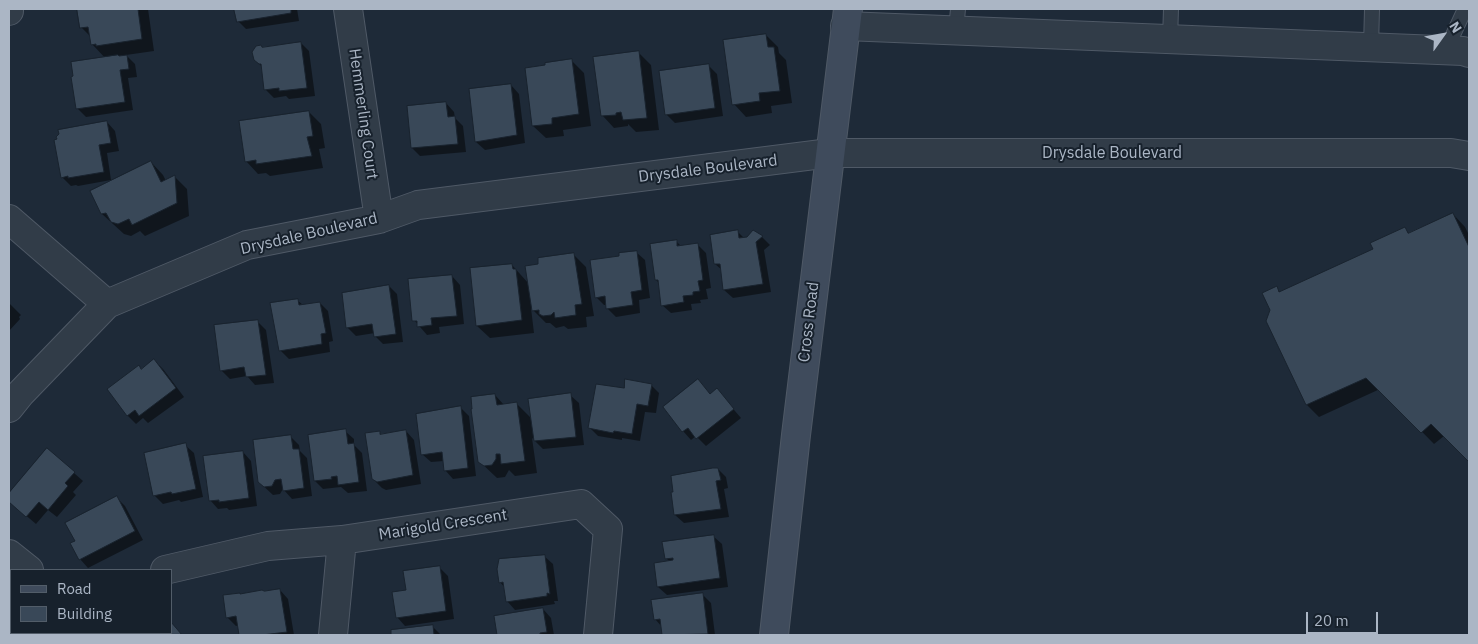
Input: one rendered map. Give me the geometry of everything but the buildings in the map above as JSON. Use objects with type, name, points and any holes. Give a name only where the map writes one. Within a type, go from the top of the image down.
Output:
[{"type":"street","name":"Hemmerling Court","points":[[348,9],[379,220]]},
{"type":"street","points":[[846,18],[957,20],[1170,39],[1458,52]]},
{"type":"street","name":"Cross Road","points":[[774,635],[846,18]]},
{"type":"street","name":"Drysdale Boulevard","points":[[9,408],[21,393],[107,304],[247,245],[379,220],[418,206],[830,154],[1451,154],[1469,156]]},
{"type":"street","points":[[9,219],[107,304]]},
{"type":"street","name":"Marigold Crescent","points":[[169,569],[268,546],[342,540],[581,504],[608,529],[598,635]]},
{"type":"street","points":[[333,635],[342,540]]},
{"type":"street","points":[[9,554],[28,569]]},
{"type":"lane","points":[[1170,39],[1171,9]]},
{"type":"lane","points":[[1371,47],[1372,9]]},
{"type":"lane","points":[[1458,52],[1465,9]]}]
